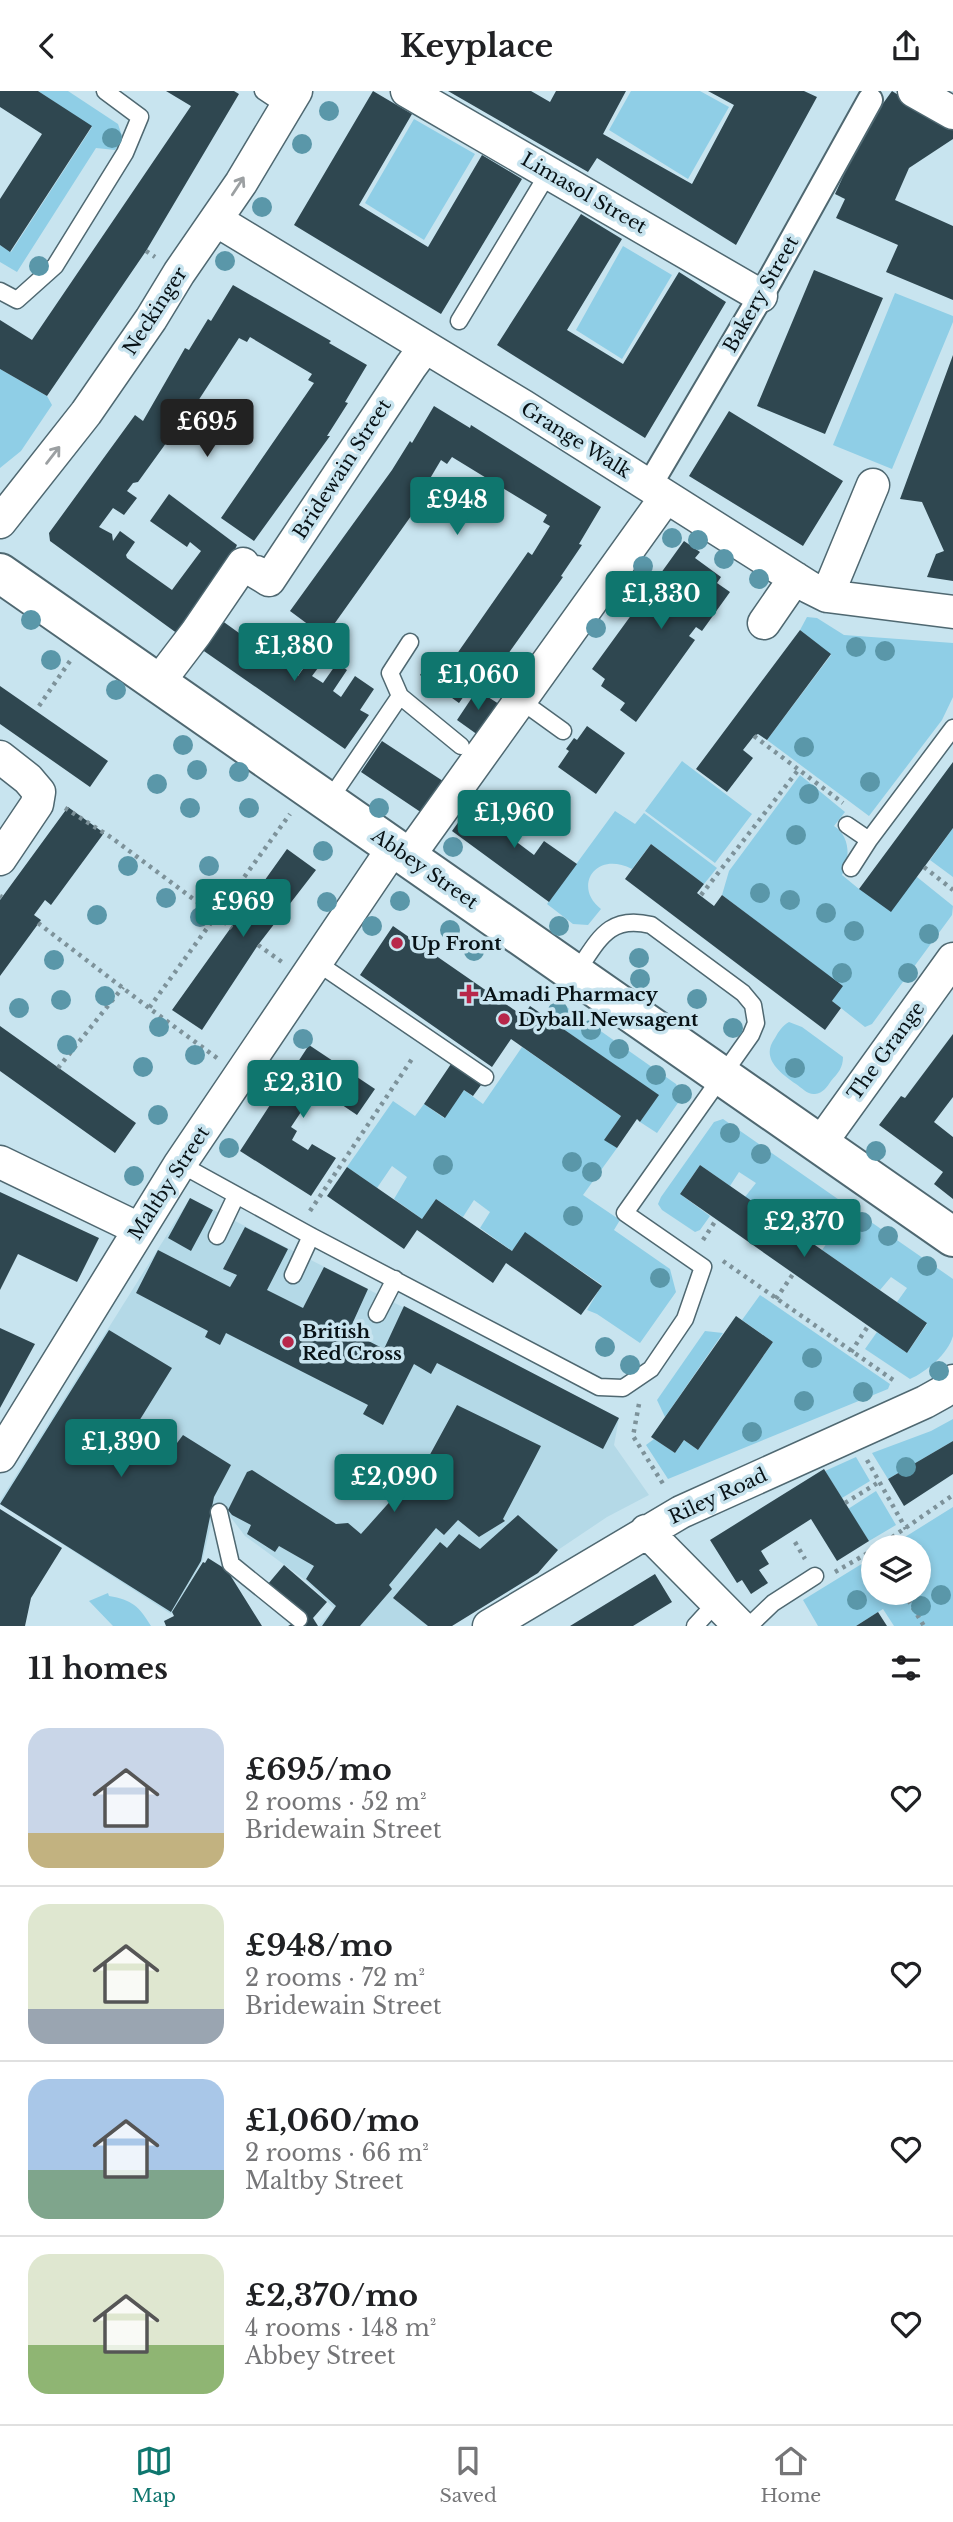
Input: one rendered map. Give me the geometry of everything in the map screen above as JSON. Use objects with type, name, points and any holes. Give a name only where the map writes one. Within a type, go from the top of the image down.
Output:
[{"type":"main road","name":"Abbey Street","points":[[0,573],[158,683],[310,806],[401,852],[953,1237]]},
{"type":"street","name":"Limasol Street","points":[[407,91],[761,296]]},
{"type":"street","points":[[914,91],[953,113]]},
{"type":"street","name":"Neckinger","points":[[0,522],[86,413],[216,220],[282,96]]},
{"type":"street","name":"Bakery Street","points":[[657,492],[761,296],[861,96]]},
{"type":"street","name":"Grange Walk","points":[[216,220],[523,406],[827,596],[953,612]]},
{"type":"street","name":"Bridewain Street","points":[[158,683],[250,568],[270,580],[425,347]]},
{"type":"street","points":[[827,596],[873,485]]},
{"type":"street","name":"Maltby Street","points":[[0,1456],[180,1164],[316,962],[520,701],[657,492]]},
{"type":"street","points":[[764,623],[795,578]]},
{"type":"street","points":[[0,757],[28,779],[39,792],[37,804],[0,859]]},
{"type":"street","name":"The Grange","points":[[820,1144],[953,959]]},
{"type":"street","points":[[0,1162],[139,1229]]},
{"type":"street","name":"Riley Road","points":[[489,1626],[681,1512],[935,1397],[953,1381]]},
{"type":"street","points":[[646,1531],[740,1626]]},
{"type":"lane","points":[[0,291],[17,300],[55,266],[125,153],[140,117],[105,91]]},
{"type":"lane","points":[[459,321],[549,172]]},
{"type":"lane","points":[[410,642],[390,673],[400,696],[461,745]]},
{"type":"lane","points":[[310,806],[400,696]]},
{"type":"lane","points":[[520,701],[563,731]]},
{"type":"lane","points":[[851,868],[953,728]]},
{"type":"lane","points":[[847,825],[869,840]]},
{"type":"lane","points":[[180,1164],[304,1233],[599,1387],[623,1388],[651,1369],[685,1319],[703,1267],[625,1213],[723,1077],[757,1023],[753,1006],[743,992],[651,925],[634,921],[620,922],[608,930],[575,974]]},
{"type":"lane","points":[[316,962],[485,1077]]},
{"type":"lane","points":[[217,1236],[236,1196]]},
{"type":"lane","points":[[293,1275],[304,1233]]},
{"type":"lane","points":[[377,1314],[395,1279]]},
{"type":"lane","points":[[219,1512],[231,1564],[299,1619]]},
{"type":"lane","points":[[749,1626],[773,1603],[816,1576]]},
{"type":"lane","points":[[695,1626],[717,1602]]},
{"type":"path","points":[[39,706],[72,657]]},
{"type":"path","points":[[754,736],[854,812],[847,825]]},
{"type":"path","points":[[701,895],[799,769]]},
{"type":"path","points":[[39,792],[112,838],[232,928]]},
{"type":"path","points":[[149,1008],[216,915],[310,806]]},
{"type":"path","points":[[924,867],[953,890]]},
{"type":"path","points":[[38,923],[240,1075]]},
{"type":"path","points":[[58,1068],[122,987]]},
{"type":"path","points":[[304,1233],[427,1037]]},
{"type":"path","points":[[706,1249],[700,1244],[716,1220]]},
{"type":"path","points":[[713,1254],[897,1383]]},
{"type":"path","points":[[776,1299],[793,1274]]},
{"type":"path","points":[[851,1352],[868,1326]]},
{"type":"path","points":[[644,1375],[633,1436],[681,1512]]},
{"type":"path","points":[[854,1434],[906,1529]]},
{"type":"path","points":[[845,1503],[879,1482]]},
{"type":"path","points":[[897,1535],[953,1495]]},
{"type":"path","points":[[816,1576],[820,1581],[861,1557]]},
{"type":"path","points":[[911,1605],[924,1626]]},
{"type":"shaded area","points":[[38,91],[68,91],[118,124],[122,136],[121,143],[115,150],[96,148],[17,272],[0,262],[0,245],[11,252],[92,127]]},
{"type":"shaded area","points":[[631,91],[700,91],[729,107],[688,179],[609,130]]},
{"type":"shaded area","points":[[414,119],[475,154],[424,240],[365,203]]},
{"type":"shaded area","points":[[623,246],[672,275],[622,359],[576,330]]},
{"type":"shaded area","points":[[895,293],[953,316],[953,322],[892,469],[833,445]]},
{"type":"shaded area","points":[[0,369],[47,396],[52,405],[21,451],[0,468]]},
{"type":"shaded area","points":[[807,617],[817,618],[844,635],[953,643],[953,697],[942,720],[869,816],[767,740],[831,655],[800,630]]},
{"type":"shaded area","points":[[682,761],[752,814],[715,863],[645,811]]},
{"type":"shaded area","points":[[800,775],[845,812],[834,826],[846,842],[847,862],[842,875],[859,889],[917,877],[953,906],[952,915],[872,1024],[865,1027],[832,1001],[842,986],[722,895],[729,871]]},
{"type":"shaded area","points":[[615,811],[635,824],[644,813],[717,868],[704,884],[651,844],[632,869],[619,864],[607,864],[592,874],[588,882],[589,891],[601,909],[588,925],[573,924],[547,904]]},
{"type":"shaded area","points":[[953,828],[953,877],[930,860]]},
{"type":"shaded area","points":[[565,1006],[676,1084],[681,1094],[680,1100],[657,1133],[640,1122],[658,1095],[553,1022]]},
{"type":"shaded area","points":[[789,1022],[802,1027],[843,1057],[840,1070],[820,1092],[812,1094],[805,1091],[778,1070],[771,1058],[771,1045]]},
{"type":"shaded area","points":[[522,1047],[621,1116],[605,1139],[617,1148],[583,1195],[620,1220],[614,1230],[670,1269],[676,1292],[640,1343],[587,1310],[602,1285],[526,1233],[512,1251],[480,1228],[490,1212],[474,1200],[463,1217],[436,1199],[422,1219],[394,1199],[407,1177],[392,1166],[377,1188],[347,1167],[393,1101],[415,1116],[424,1104],[444,1118],[464,1090],[483,1104]]},
{"type":"shaded area","points":[[723,1119],[953,1279],[953,1336],[941,1356],[923,1372],[910,1379],[865,1349],[877,1332],[907,1353],[927,1324],[897,1302],[907,1288],[891,1277],[880,1290],[822,1250],[832,1236],[816,1224],[805,1238],[745,1197],[756,1183],[739,1172],[730,1186],[700,1165],[680,1194],[710,1216],[700,1230],[695,1232],[662,1210],[658,1204],[661,1197],[714,1122]]},
{"type":"shaded area","points":[[190,1198],[619,1418],[614,1445],[649,1495],[607,1517],[445,1626],[319,1626],[334,1608],[305,1580],[245,1536],[229,1515],[215,1507],[202,1562],[171,1614],[0,1504]]},
{"type":"shaded area","points":[[760,1295],[890,1384],[888,1389],[668,1479],[646,1445],[654,1439],[675,1453],[684,1440],[698,1450],[773,1342],[742,1320]]},
{"type":"shaded area","points":[[705,1331],[723,1333],[665,1417],[657,1400]]},
{"type":"shaded area","points":[[953,1419],[953,1441],[888,1479],[872,1453],[931,1431]]},
{"type":"shaded area","points":[[856,1457],[870,1481],[842,1498],[825,1471]]},
{"type":"shaded area","points":[[876,1491],[896,1525],[879,1535],[865,1535],[848,1509]]},
{"type":"shaded area","points":[[953,1507],[953,1626],[894,1626],[883,1609],[856,1626],[818,1626],[803,1600],[861,1564],[861,1605],[931,1605],[931,1535],[908,1535]]},
{"type":"shaded area","points":[[108,1593],[109,1596],[134,1605],[151,1626],[113,1626],[89,1601]]},
{"type":"building","points":[[0,91],[38,91],[92,126],[10,252],[0,245],[0,199],[42,134],[0,107]]},
{"type":"building","points":[[166,91],[234,91],[239,94],[146,251],[47,396],[0,369],[0,320],[32,340],[191,106]]},
{"type":"building","points":[[373,91],[412,114],[359,205],[428,247],[482,155],[522,179],[441,314],[294,225]]},
{"type":"building","points":[[448,91],[531,91],[550,102],[556,91],[626,91],[603,134],[692,184],[734,105],[708,91],[804,91],[817,97],[736,245],[597,158],[588,172]]},
{"type":"building","points":[[892,91],[953,130],[953,139],[909,168],[895,200],[953,226],[953,300],[886,272],[898,245],[836,218],[845,199],[835,194],[866,127]]},
{"type":"building","points":[[581,214],[622,239],[567,330],[623,364],[679,272],[726,302],[645,438],[497,345]]},
{"type":"building","points":[[814,270],[883,298],[825,434],[757,406]]},
{"type":"building","points":[[233,285],[331,341],[329,343],[367,365],[327,436],[330,436],[254,541],[221,518],[314,383],[308,380],[312,374],[250,337],[247,342],[239,338],[172,441],[169,439],[138,482],[133,483],[127,491],[137,498],[124,515],[113,508],[99,527],[112,534],[113,541],[120,531],[135,542],[126,555],[127,558],[172,590],[201,551],[190,542],[187,547],[150,521],[169,494],[237,545],[231,558],[178,634],[50,541],[49,533],[135,415],[143,421],[185,348],[189,350]]},
{"type":"building","points":[[953,355],[953,581],[927,577],[936,554],[944,551],[922,502],[900,499]]},
{"type":"building","points":[[434,406],[470,428],[471,425],[601,507],[579,544],[582,545],[561,576],[563,577],[488,682],[454,658],[528,552],[532,555],[550,526],[543,522],[547,515],[452,457],[447,464],[441,460],[422,492],[426,495],[325,637],[290,611],[410,441],[412,443]]},
{"type":"building","points":[[729,411],[843,481],[803,546],[689,476]]},
{"type":"building","points":[[684,541],[700,552],[695,558],[721,577],[717,583],[730,592],[702,631],[696,627],[689,636],[695,640],[636,722],[620,710],[625,703],[601,686],[605,679],[592,669],[640,603],[645,606],[649,601],[653,595],[648,591]]},
{"type":"building","points":[[221,620],[260,648],[275,627],[290,637],[274,660],[298,676],[317,649],[327,656],[312,676],[323,683],[337,663],[347,670],[333,691],[341,697],[355,676],[374,689],[360,710],[369,715],[345,749],[201,649]]},
{"type":"building","points":[[800,630],[831,654],[767,740],[758,734],[743,750],[753,758],[727,792],[696,769]]},
{"type":"building","points":[[435,654],[474,682],[459,703],[420,675]]},
{"type":"building","points":[[0,686],[108,761],[90,787],[0,724]]},
{"type":"building","points":[[477,690],[499,704],[478,735],[457,720]]},
{"type":"building","points":[[587,726],[625,753],[596,794],[558,767],[569,751],[566,749]]},
{"type":"building","points":[[382,741],[446,783],[425,815],[361,772]]},
{"type":"building","points":[[953,762],[953,828],[891,912],[859,889]]},
{"type":"building","points":[[476,798],[500,816],[511,801],[520,807],[502,831],[534,855],[544,841],[577,864],[549,902],[452,831]]},
{"type":"building","points":[[68,807],[104,833],[51,905],[45,900],[34,915],[41,920],[0,976],[0,900]]},
{"type":"building","points":[[651,844],[704,884],[697,893],[714,906],[722,895],[843,986],[832,1001],[841,1008],[825,1030],[625,879]]},
{"type":"building","points":[[287,849],[316,870],[258,945],[202,1030],[172,1010]]},
{"type":"building","points":[[393,926],[523,1016],[530,1006],[659,1095],[640,1122],[637,1119],[617,1148],[604,1140],[621,1116],[511,1039],[492,1067],[360,975]]},
{"type":"building","points":[[0,1026],[136,1123],[115,1153],[0,1071]]},
{"type":"building","points":[[953,1034],[953,1097],[934,1122],[953,1137],[953,1199],[934,1184],[943,1172],[879,1125],[901,1096],[905,1098]]},
{"type":"building","points":[[309,1045],[375,1089],[357,1115],[317,1088],[291,1127],[297,1131],[292,1140],[308,1150],[312,1144],[336,1158],[311,1196],[240,1151]]},
{"type":"building","points":[[451,1064],[481,1085],[473,1096],[464,1090],[445,1118],[424,1104]]},
{"type":"building","points":[[700,1165],[927,1323],[907,1353],[680,1194]]},
{"type":"building","points":[[347,1167],[422,1219],[436,1199],[512,1251],[525,1232],[602,1286],[581,1315],[506,1263],[493,1283],[417,1230],[404,1249],[327,1196]]},
{"type":"building","points":[[0,1192],[99,1238],[77,1282],[18,1254],[0,1290]]},
{"type":"building","points":[[190,1198],[213,1210],[191,1251],[168,1238]]},
{"type":"building","points":[[245,1227],[288,1249],[267,1290],[303,1308],[324,1267],[368,1289],[349,1331],[384,1349],[404,1306],[619,1418],[603,1449],[437,1363],[431,1374],[414,1364],[383,1425],[363,1414],[368,1405],[226,1333],[220,1345],[205,1337],[208,1331],[136,1293],[158,1250],[230,1287],[237,1275],[223,1269]]},
{"type":"building","points":[[736,1316],[773,1342],[698,1450],[684,1440],[675,1453],[651,1437]]},
{"type":"building","points":[[0,1328],[35,1344],[0,1408]]},
{"type":"building","points":[[109,1330],[172,1368],[136,1426],[171,1451],[183,1435],[231,1465],[214,1497],[201,1561],[171,1612],[0,1504]]},
{"type":"building","points":[[457,1405],[541,1446],[503,1519],[505,1521],[479,1537],[458,1520],[444,1535],[436,1528],[389,1585],[392,1589],[360,1626],[322,1626],[336,1606],[306,1579],[314,1566],[279,1546],[275,1552],[247,1534],[251,1525],[228,1510],[247,1472],[252,1470],[336,1524],[348,1523],[361,1534],[427,1460]]},
{"type":"building","points":[[953,1441],[953,1474],[904,1506],[888,1479]]},
{"type":"building","points":[[824,1469],[865,1535],[861,1535],[861,1546],[837,1561],[811,1519],[761,1551],[769,1564],[759,1570],[768,1583],[751,1594],[742,1580],[737,1583],[710,1540]]},
{"type":"building","points":[[0,1509],[62,1548],[31,1598],[25,1626],[0,1626]]},
{"type":"building","points":[[518,1515],[558,1550],[538,1573],[452,1626],[428,1626],[393,1598],[440,1542],[447,1548],[459,1534],[480,1549]]},
{"type":"building","points":[[208,1558],[227,1570],[262,1626],[166,1626],[164,1621],[174,1616],[172,1612]]},
{"type":"building","points":[[284,1565],[327,1602],[313,1618],[318,1626],[288,1626],[305,1616],[268,1584]]},
{"type":"building","points":[[655,1574],[672,1602],[633,1626],[570,1626]]},
{"type":"building","points":[[878,1612],[887,1626],[856,1626]]},
{"type":"place","name":"Up Front","points":[[397,943]]},
{"type":"place","name":"Amadi Pharmacy","points":[[469,994]]},
{"type":"place","name":"Dyball Newsagent","points":[[504,1019]]},
{"type":"place","name":"British Red Cross","points":[[288,1342]]}]
